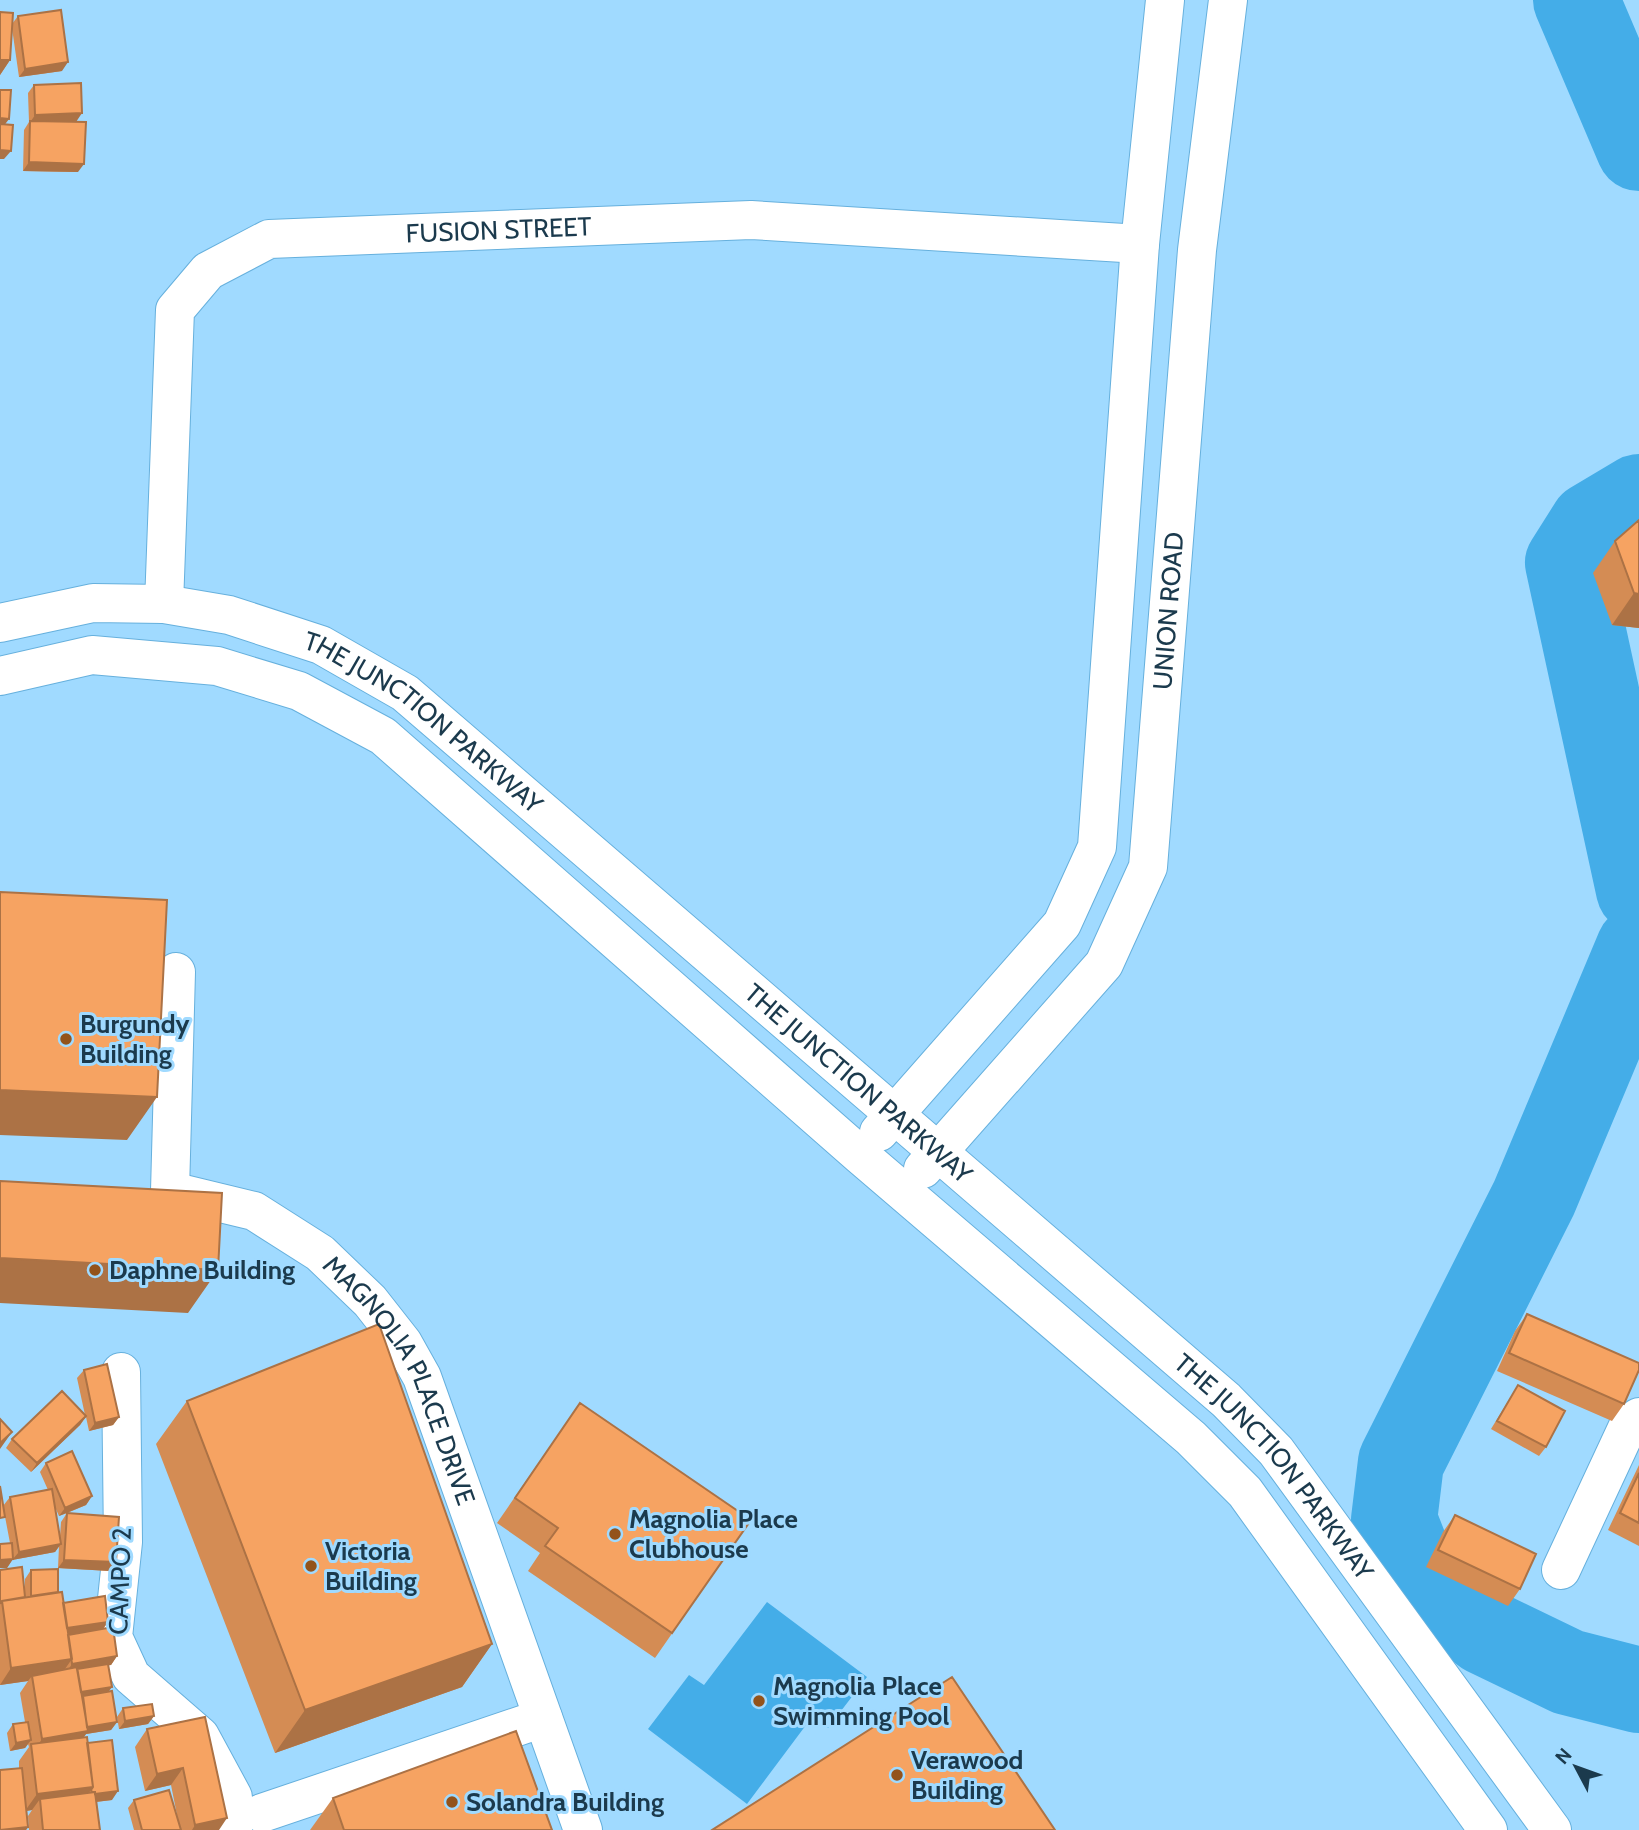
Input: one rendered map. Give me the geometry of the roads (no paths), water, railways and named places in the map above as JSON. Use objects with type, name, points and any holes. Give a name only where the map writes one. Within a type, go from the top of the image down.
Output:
[{"type":"street","name":"UNION ROAD","points":[[860,1155],[1062,924],[1097,847],[1140,244],[1165,0]]},
{"type":"street","name":"UNION ROAD","points":[[904,1193],[938,1150],[1104,964],[1148,867],[1196,250],[1228,0]]},
{"type":"street","name":"FUSION STREET","points":[[164,604],[175,310],[208,271],[269,239],[751,220],[1140,244]]},
{"type":"street","name":"THE JUNCTION PARKWAY","points":[[0,623],[93,603],[164,604],[229,615],[321,645],[405,693],[1226,1400],[1276,1451],[1552,1830]]},
{"type":"street","name":"THE JUNCTION PARKWAY","points":[[0,676],[92,655],[217,666],[299,691],[383,736],[860,1155],[1191,1438],[1245,1492],[1488,1830]]},
{"type":"street","points":[[170,1191],[176,972]]},
{"type":"street","name":"MAGNOLIA PLACE DRIVE","points":[[131,1190],[170,1191],[254,1211],[320,1253],[370,1301],[403,1343],[422,1377],[583,1830]]},
{"type":"street","name":"CAMPO 2","points":[[121,1372],[123,1542],[113,1637],[131,1676],[200,1736],[247,1821]]},
{"type":"street","points":[[1561,1570],[1629,1424],[1639,1417]]},
{"type":"street","points":[[247,1821],[543,1718]]},
{"type":"water","name":"Magnolia Place Swimming Pool","points":[[767,1602],[867,1677],[828,1728],[812,1717],[747,1804],[648,1729],[689,1675],[704,1685]]},
{"type":"waterway","points":[[1576,0],[1639,148]]},
{"type":"waterway","points":[[1639,497],[1592,525],[1568,563],[1639,890]]},
{"type":"waterway","points":[[1639,948],[1534,1198],[1401,1462],[1394,1520],[1415,1574],[1485,1632],[1568,1672],[1639,1690]]},
{"type":"place","name":"Burgundy Building","points":[[66,1039]]},
{"type":"place","name":"Daphne Building","points":[[95,1270]]},
{"type":"place","name":"Magnolia Place Clubhouse","points":[[615,1534]]},
{"type":"place","name":"Victoria Building","points":[[311,1566]]},
{"type":"place","name":"Magnolia Place Swimming Pool","points":[[759,1701]]},
{"type":"place","name":"Verawood Building","points":[[897,1775]]},
{"type":"place","name":"Solandra Building","points":[[452,1802]]}]
